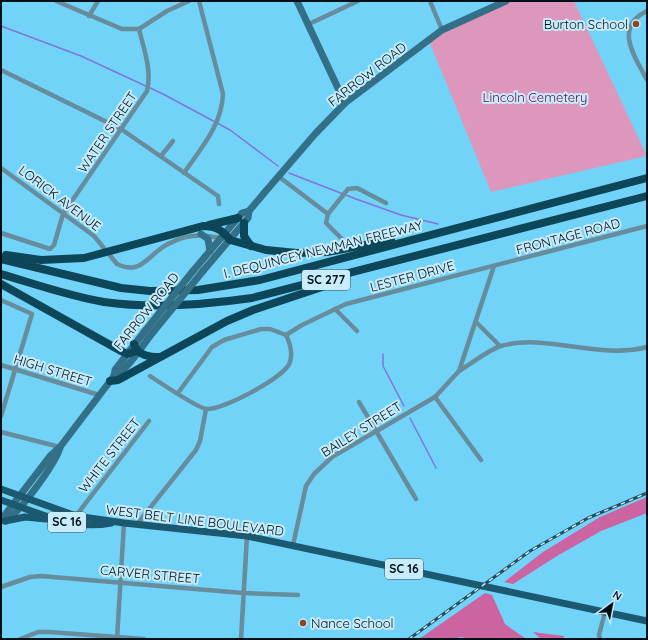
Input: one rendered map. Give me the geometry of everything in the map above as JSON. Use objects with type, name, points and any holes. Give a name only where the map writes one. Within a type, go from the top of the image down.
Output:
[{"type":"highway","name":"I. DEQUINCEY NEWMAN FREEWAY","points":[[1,258],[121,288],[150,291],[198,290],[260,280],[647,178]]},
{"type":"highway","name":"SC 277","points":[[1,274],[71,295],[103,302],[152,306],[184,306],[252,298],[421,256],[647,196]]},
{"type":"highway","points":[[1,254],[28,259],[58,261],[84,258],[241,220],[244,236],[251,246]]},
{"type":"highway","points":[[202,230],[217,227],[225,237],[251,246],[283,253],[310,253],[429,235]]},
{"type":"highway","points":[[112,378],[118,380],[226,321],[253,310],[314,289],[396,266],[421,256]]},
{"type":"highway","points":[[1,284],[127,354],[136,348],[150,357],[159,357]]},
{"type":"main road","points":[[297,1],[345,103]]},
{"type":"main road","name":"FARROW ROAD","points":[[112,378],[119,374],[145,331],[193,271],[210,251],[241,220],[242,214],[249,212],[278,176],[345,103],[442,30],[506,1]]},
{"type":"main road","points":[[202,230],[208,239],[210,251]]},
{"type":"main road","name":"FARROW ROAD","points":[[136,348],[154,331],[204,271],[225,237]]},
{"type":"main road","name":"FARROW ROAD","points":[[2,522],[56,458],[60,448],[112,378],[115,370],[127,354]]},
{"type":"main road","name":"WEST BELT LINE BOULEVARD","points":[[1,489],[76,516],[120,523],[138,523],[247,536],[647,621]]},
{"type":"main road","name":"SC 16","points":[[1,500],[71,523],[100,526],[120,523]]},
{"type":"main road","points":[[2,522],[25,517],[52,518]]},
{"type":"street","points":[[56,1],[122,29],[139,29],[167,11],[189,1]]},
{"type":"street","points":[[90,16],[98,1]]},
{"type":"street","points":[[184,173],[219,120],[223,108],[223,94],[199,1]]},
{"type":"street","points":[[308,24],[358,1]]},
{"type":"street","points":[[430,1],[442,30]]},
{"type":"street","points":[[647,11],[636,17],[630,26],[628,41],[647,80]]},
{"type":"street","name":"WATER STREET","points":[[1,233],[50,249],[54,245],[63,214],[147,91],[150,82],[149,70],[139,29]]},
{"type":"street","points":[[1,70],[121,129],[218,196],[219,204]]},
{"type":"street","points":[[161,156],[172,141]]},
{"type":"street","name":"LORICK AVENUE","points":[[1,168],[94,236],[117,264],[129,268],[137,267],[169,243],[202,230]]},
{"type":"street","points":[[278,176],[328,214]]},
{"type":"street","points":[[342,240],[326,223],[328,214],[340,197],[348,189],[357,188],[386,203]]},
{"type":"street","name":"FRONTAGE ROAD","points":[[494,266],[647,226]]},
{"type":"street","name":"LESTER DRIVE","points":[[335,309],[494,266]]},
{"type":"street","name":"BAILEY STREET","points":[[459,371],[494,266]]},
{"type":"street","points":[[1,300],[32,314],[14,369],[1,416]]},
{"type":"street","points":[[286,335],[302,325],[335,309],[357,331]]},
{"type":"street","points":[[476,322],[500,346]]},
{"type":"street","points":[[150,376],[178,393],[206,409],[217,407],[241,397],[276,378],[288,367],[291,361],[292,350],[286,335],[270,329],[261,329],[224,340],[212,347],[178,393]]},
{"type":"street","name":"BAILEY STREET","points":[[293,545],[306,486],[314,474],[332,457],[435,397],[459,371],[500,346],[523,342],[610,351],[631,351],[647,347]]},
{"type":"street","name":"HIGH STREET","points":[[1,365],[99,395]]},
{"type":"street","points":[[435,397],[481,460]]},
{"type":"street","points":[[358,402],[416,499]]},
{"type":"street","points":[[138,523],[196,450],[200,441],[206,409]]},
{"type":"street","name":"WHITE STREET","points":[[71,523],[150,420]]},
{"type":"street","points":[[1,432],[60,448]]},
{"type":"street","points":[[117,638],[121,582],[120,523]]},
{"type":"street","points":[[241,639],[247,536]]},
{"type":"street","name":"CARVER STREET","points":[[1,587],[30,577],[41,576],[243,593],[298,595]]},
{"type":"street","points":[[600,639],[599,635],[605,612]]},
{"type":"street","points":[[20,639],[38,632],[144,639]]},
{"type":"green space","name":"Lincoln Cemetery","points":[[506,1],[574,1],[647,156],[491,192],[429,41]]},
{"type":"shaded area","points":[[647,497],[647,513],[601,531],[557,556],[513,584],[504,582],[543,552],[600,517]]},
{"type":"shaded area","points":[[485,593],[492,595],[505,624],[526,639],[471,639],[461,637],[453,639],[419,639]]},
{"type":"shaded area","points":[[533,632],[564,636],[563,639],[541,639]]},
{"type":"waterway","points":[[1,26],[81,56],[163,94],[230,130],[278,166]]},
{"type":"waterway","points":[[289,173],[401,215],[438,224]]},
{"type":"waterway","points":[[383,354],[383,366],[404,406]]},
{"type":"waterway","points":[[410,418],[436,468]]},
{"type":"railway","points":[[409,639],[530,551],[588,518],[647,493]]},
{"type":"place","name":"Burton School","points":[[636,24]]},
{"type":"place","name":"Nance School","points":[[303,623]]}]
